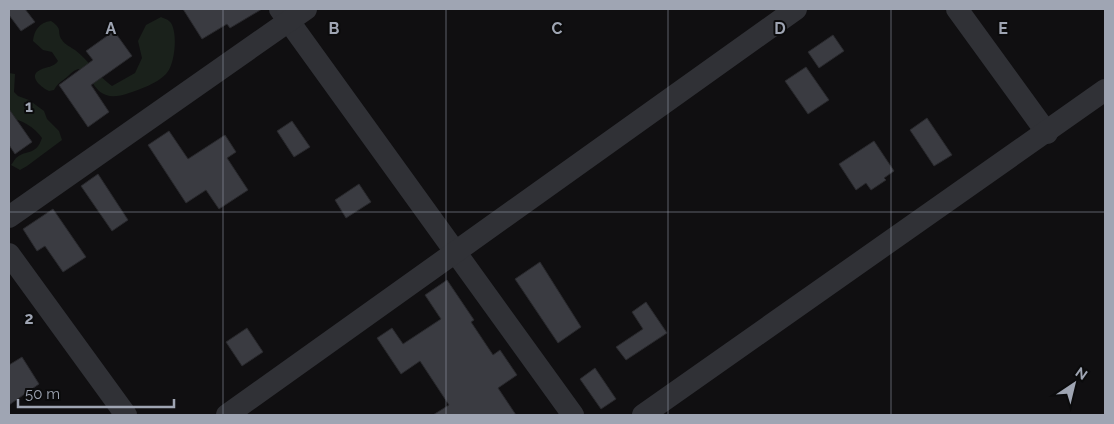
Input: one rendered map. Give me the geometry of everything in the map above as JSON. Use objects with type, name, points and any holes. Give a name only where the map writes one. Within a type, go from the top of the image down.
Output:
[{"type":"street","points":[[227,415],[796,9]]},
{"type":"street","points":[[957,9],[1047,133]]},
{"type":"street","points":[[9,217],[292,13],[455,253],[572,415]]},
{"type":"street","points":[[643,415],[1047,133],[1105,90]]},
{"type":"street","points":[[9,254],[126,415]]},
{"type":"shaded area","points":[[161,17],[171,23],[175,42],[172,64],[166,74],[158,81],[117,96],[100,92],[85,71],[80,69],[71,73],[54,90],[49,91],[37,82],[35,78],[36,73],[54,65],[58,61],[52,52],[43,50],[33,41],[36,31],[43,23],[51,21],[55,24],[59,29],[63,42],[80,54],[112,86],[135,73],[142,58],[138,41],[146,25]]},
{"type":"shaded area","points":[[9,73],[15,74],[14,92],[44,111],[47,119],[59,131],[62,140],[20,170],[11,165],[20,155],[34,150],[40,144],[42,138],[28,125],[19,120],[9,118]]},
{"type":"building","points":[[9,9],[25,9],[35,22],[21,31],[9,15]]},
{"type":"building","points":[[183,9],[262,9],[230,28],[227,24],[202,39]]},
{"type":"building","points":[[114,31],[132,56],[91,85],[109,112],[88,127],[59,85],[93,60],[86,51]]},
{"type":"building","points":[[833,35],[844,51],[819,68],[808,52]]},
{"type":"building","points":[[806,67],[829,100],[808,114],[785,81]]},
{"type":"building","points":[[9,109],[32,142],[15,154],[9,145]]},
{"type":"building","points":[[927,118],[952,155],[934,166],[910,130]]},
{"type":"building","points":[[292,121],[310,147],[294,157],[277,131]]},
{"type":"building","points":[[169,131],[188,159],[225,135],[236,152],[227,158],[248,190],[219,209],[206,190],[186,203],[148,145]]},
{"type":"building","points":[[874,141],[894,171],[884,178],[886,180],[871,190],[866,183],[856,190],[839,164]]},
{"type":"building","points":[[98,174],[128,220],[112,231],[81,186]]},
{"type":"building","points":[[359,184],[371,202],[346,218],[335,200]]},
{"type":"building","points":[[53,209],[86,257],[63,272],[45,246],[37,251],[23,229]]},
{"type":"building","points":[[540,262],[581,327],[558,343],[515,279]]},
{"type":"building","points":[[447,280],[474,320],[471,322],[493,355],[500,350],[517,375],[498,388],[516,415],[433,415],[449,405],[420,361],[401,374],[377,338],[392,328],[403,344],[441,319],[425,295]]},
{"type":"building","points":[[646,302],[667,333],[626,360],[616,347],[643,329],[632,312]]},
{"type":"building","points":[[247,328],[263,352],[242,366],[226,342]]},
{"type":"building","points":[[22,357],[39,384],[9,405],[9,365]]},
{"type":"building","points":[[595,368],[616,399],[601,409],[580,379]]}]
